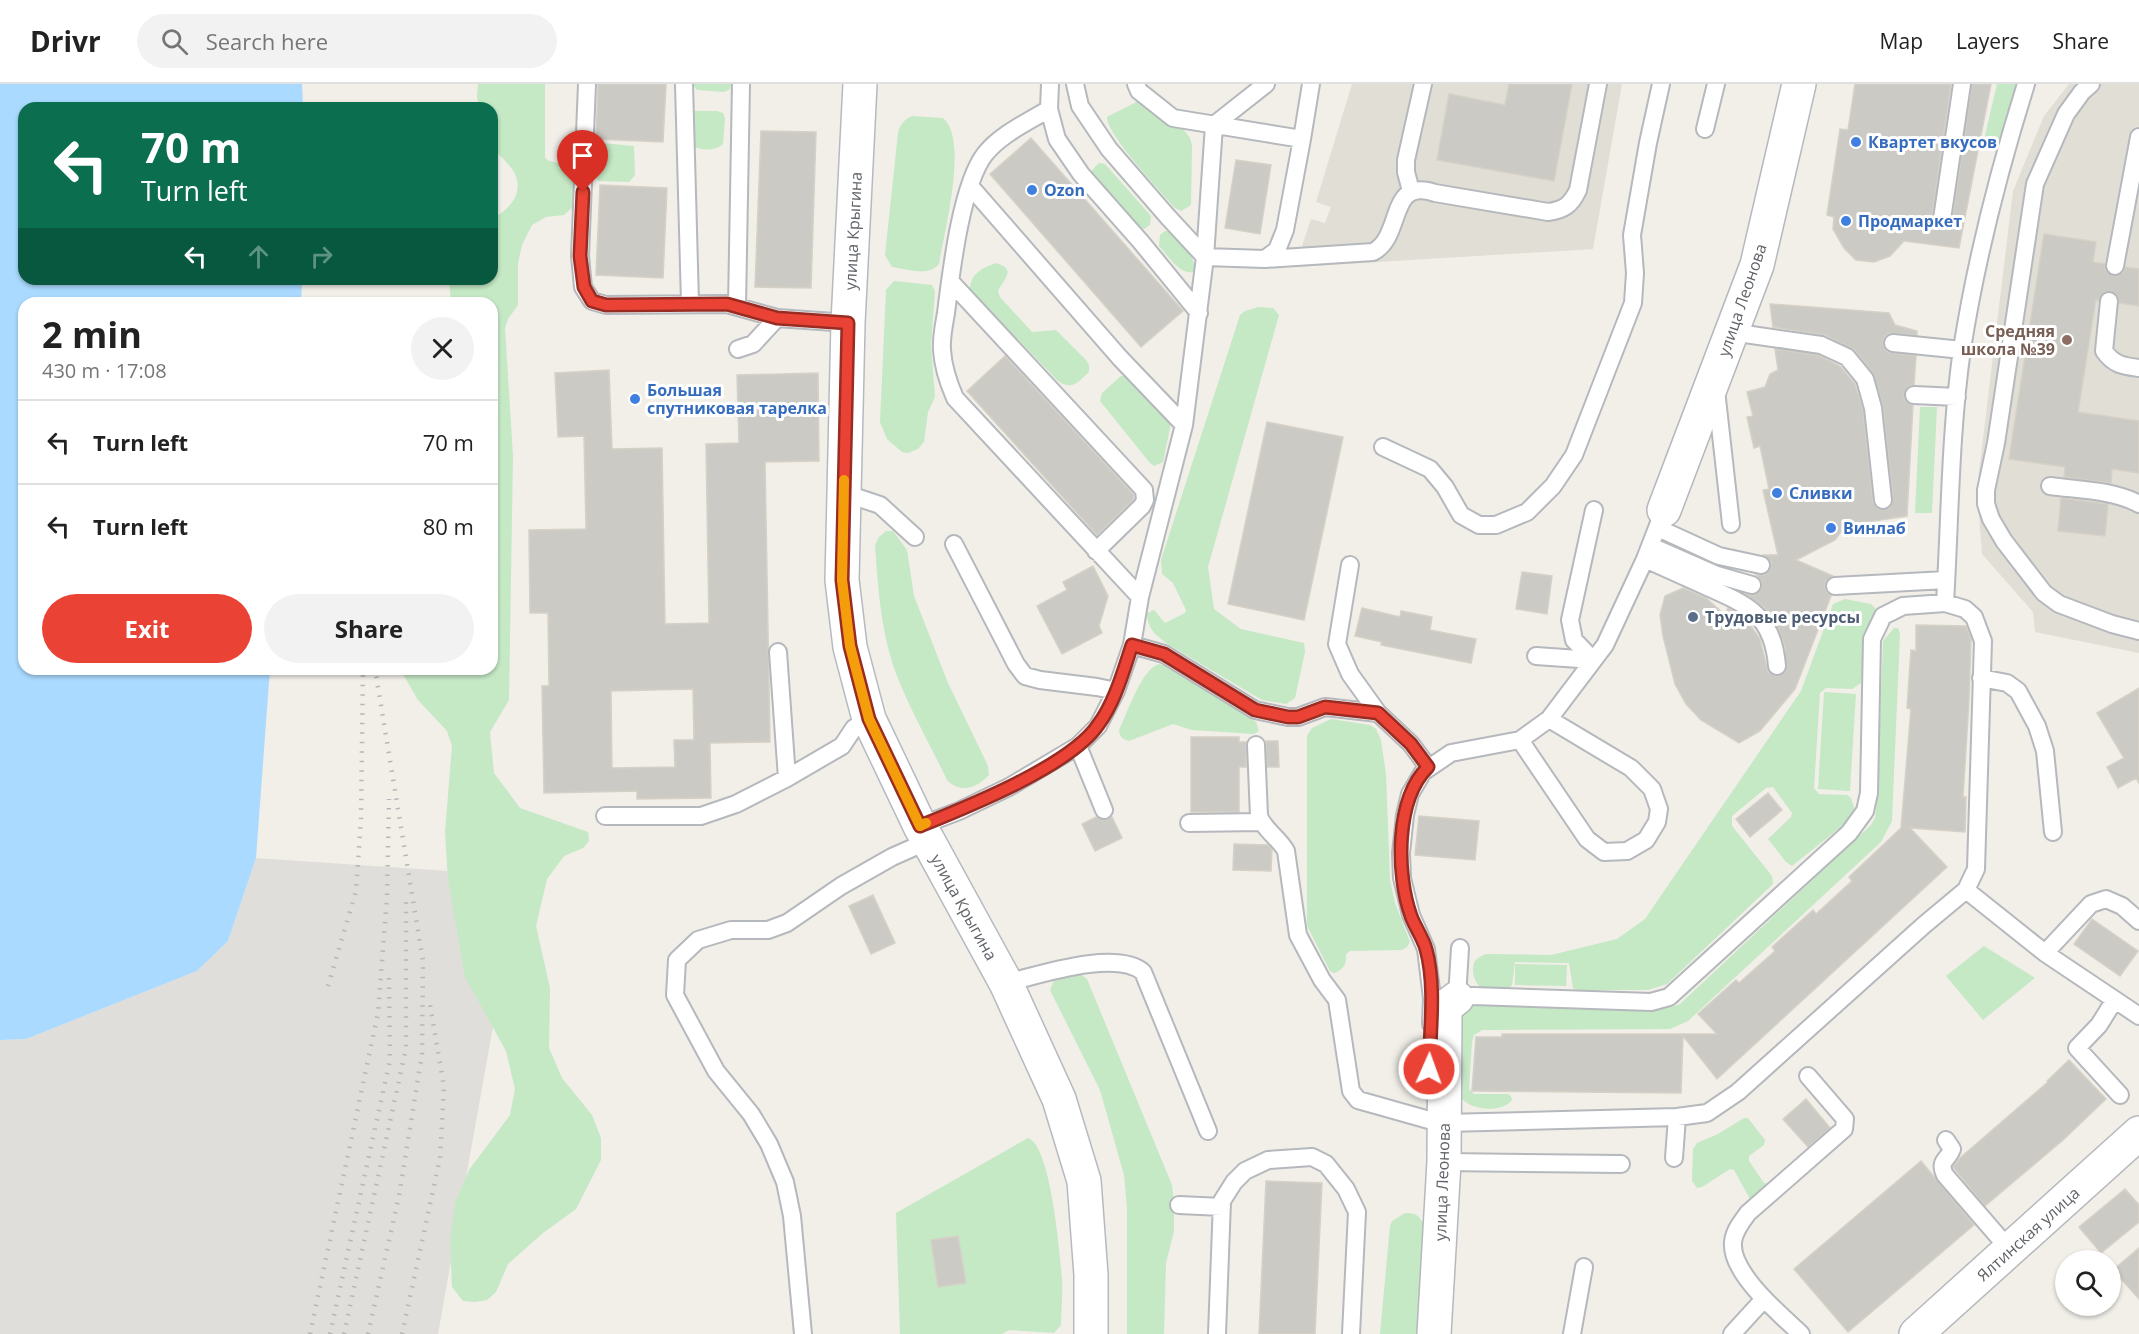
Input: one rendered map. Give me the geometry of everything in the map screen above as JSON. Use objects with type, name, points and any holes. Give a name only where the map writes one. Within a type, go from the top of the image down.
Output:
[{"type":"main road","name":"улица Крыгина","points":[[860,84],[848,323],[842,580],[850,646],[869,719],[924,833],[1006,983],[1059,1099],[1084,1181],[1091,1275],[1091,1334]]},
{"type":"main road","name":"улица Леонова","points":[[1661,519],[1757,265],[1799,84]]},
{"type":"main road","name":"улица Леонова","points":[[1434,1334],[1444,1162],[1433,1109],[1445,1012],[1448,1005],[1457,998]]},
{"type":"main road","name":"Ялтинская улица","points":[[1916,1334],[2139,1133]]},
{"type":"lane","points":[[587,84],[580,256],[584,287],[592,301],[606,305],[690,303],[737,306],[777,318],[848,323]]},
{"type":"lane","points":[[684,84],[690,303]]},
{"type":"lane","points":[[737,306],[741,84]]},
{"type":"lane","points":[[1050,84],[1049,109],[1057,138],[1081,174],[1199,313]]},
{"type":"lane","points":[[1075,84],[1080,106],[1109,149],[1205,257],[1265,259],[1373,252],[1387,242],[1403,199],[1411,191],[1423,189],[1548,212],[1562,210],[1573,201],[1578,190],[1598,84]]},
{"type":"lane","points":[[1136,84],[1139,91],[1173,118],[1302,138]]},
{"type":"lane","points":[[803,1334],[792,1216],[785,1182],[769,1144],[751,1114],[716,1071],[675,995],[676,960],[698,940],[731,930],[768,930],[787,923],[861,874],[892,857],[959,811],[1009,787],[1078,746],[1098,726],[1116,691],[1132,645],[1140,597],[1184,425],[1205,257],[1214,125],[1266,84]]},
{"type":"lane","points":[[1265,259],[1277,250],[1285,230],[1311,84]]},
{"type":"lane","points":[[1411,191],[1406,172],[1406,160],[1424,84]]},
{"type":"lane","points":[[1383,447],[1430,469],[1445,487],[1461,515],[1479,525],[1496,525],[1527,512],[1553,486],[1574,455],[1633,303],[1635,273],[1632,235],[1661,84]]},
{"type":"lane","points":[[1705,129],[1716,84]]},
{"type":"lane","points":[[1942,219],[1962,84]]},
{"type":"lane","points":[[1945,603],[1950,522],[1949,489],[1962,350],[1980,255],[2026,84]]},
{"type":"lane","points":[[2091,84],[2066,114],[2036,184],[1996,443],[1986,490],[1986,504],[1991,519],[2004,541],[2044,593],[2059,604],[2112,624],[2139,631]]},
{"type":"lane","points":[[1049,109],[1000,140],[985,154],[974,174],[958,232],[950,281],[942,347],[944,370],[956,398],[1140,597]]},
{"type":"lane","points":[[2115,266],[2139,137]]},
{"type":"lane","points":[[970,186],[1120,358],[1184,425]]},
{"type":"lane","points":[[950,281],[1144,490],[1145,500],[1142,506],[1096,551]]},
{"type":"lane","points":[[2109,301],[2104,351],[2111,360],[2120,365],[2139,368]]},
{"type":"lane","points":[[738,349],[753,344],[777,318]]},
{"type":"lane","points":[[1731,332],[1821,345],[1847,357],[1865,379],[1873,408],[1884,500]]},
{"type":"lane","points":[[1893,343],[1962,350]]},
{"type":"lane","points":[[1715,380],[1731,524]]},
{"type":"lane","points":[[1914,395],[1957,397]]},
{"type":"lane","points":[[2050,486],[2130,499],[2139,504]]},
{"type":"lane","points":[[844,493],[880,505],[915,537]]},
{"type":"lane","points":[[1593,660],[1574,640],[1570,620],[1594,510]]},
{"type":"lane","points":[[1442,1207],[1432,1196],[1430,1185],[1433,1109],[1430,978],[1426,949],[1411,915],[1402,878],[1401,853],[1410,794],[1419,776],[1428,767],[1451,753],[1520,740],[1549,719],[1605,645],[1648,553],[1661,519],[1719,556],[1761,565]]},
{"type":"lane","points":[[954,544],[1016,664],[1025,676],[1116,691]]},
{"type":"lane","points":[[1648,553],[1752,585]]},
{"type":"lane","points":[[1648,553],[1748,606],[1766,625],[1772,636],[1777,666]]},
{"type":"lane","points":[[1350,565],[1337,644],[1350,674],[1378,713],[1411,744],[1428,767]]},
{"type":"lane","points":[[1834,586],[1946,580]]},
{"type":"lane","points":[[1256,745],[1258,816],[1286,851],[1298,935],[1317,971],[1337,1000],[1351,1091],[1358,1100],[1433,1109],[1677,1117],[1707,1113],[1718,1107],[1781,1054],[1966,890],[1977,869],[1983,641],[1974,617],[1965,609],[1945,603],[1903,606],[1883,616],[1872,639],[1869,794],[1865,811],[1848,833],[1669,997],[1651,1002],[1473,996],[1457,998],[1460,948]]},
{"type":"lane","points":[[1132,645],[1164,654],[1255,710],[1288,717],[1298,717],[1325,707],[1378,713]]},
{"type":"lane","points":[[778,652],[787,778]]},
{"type":"lane","points":[[1536,656],[1593,660]]},
{"type":"lane","points":[[1981,678],[2007,683],[2018,691],[2037,726],[2044,751],[2053,832]]},
{"type":"lane","points":[[605,816],[700,816],[736,804],[842,746],[854,728],[869,719]]},
{"type":"lane","points":[[1520,740],[1587,839],[1604,852],[1627,851],[1646,840],[1657,822],[1659,809],[1652,789],[1631,768],[1549,719]]},
{"type":"lane","points":[[1078,746],[1104,810]]},
{"type":"lane","points":[[1189,823],[1261,822]]},
{"type":"lane","points":[[1966,890],[2045,953],[2139,1016]]},
{"type":"lane","points":[[2045,953],[2091,904],[2106,900],[2122,906],[2139,921]]},
{"type":"lane","points":[[1006,983],[1087,963],[1126,963],[1136,966],[1143,972],[1208,1131]]},
{"type":"lane","points":[[2114,1001],[2095,1030],[2077,1048],[2120,1095]]},
{"type":"lane","points":[[1801,1334],[1764,1299],[1739,1266],[1732,1240],[1748,1213],[1844,1129],[1846,1122],[1841,1114],[1808,1076]]},
{"type":"lane","points":[[1674,1158],[1677,1117]]},
{"type":"lane","points":[[1946,1140],[1952,1149],[1942,1168],[1945,1175],[2009,1249]]},
{"type":"lane","points":[[1217,1334],[1222,1201],[1234,1182],[1245,1172],[1268,1160],[1311,1157],[1326,1164],[1346,1189],[1357,1212],[1351,1334]]},
{"type":"lane","points":[[1444,1162],[1621,1164]]},
{"type":"lane","points":[[1179,1205],[1222,1207]]},
{"type":"lane","points":[[1572,1334],[1584,1267]]},
{"type":"lane","points":[[1732,1334],[1764,1299]]},
{"type":"shaded area","points":[[1352,84],[1622,84],[1593,249],[1295,267],[1311,219],[1325,223],[1331,207],[1316,202]]},
{"type":"shaded area","name":"Средняя школа №39","points":[[2069,84],[2139,84],[2139,653],[2035,632],[2033,612],[1982,554],[1977,488],[2013,191],[2044,116]]},
{"type":"shaded area","points":[[256,858],[520,876],[438,1334],[0,1334],[0,1040],[26,1039],[197,971],[228,941]]},
{"type":"green space","points":[[478,84],[545,84],[545,158],[564,164],[572,175],[574,183],[572,208],[564,215],[546,217],[532,225],[522,245],[518,263],[518,305],[508,319],[505,328],[513,456],[509,700],[490,732],[494,773],[520,808],[588,832],[589,841],[583,848],[564,856],[547,879],[536,926],[550,988],[549,1048],[562,1078],[592,1115],[601,1138],[601,1160],[576,1209],[543,1233],[508,1264],[496,1292],[487,1300],[475,1302],[463,1301],[452,1287],[450,1240],[455,1203],[469,1170],[510,1115],[515,1089],[506,1051],[465,977],[448,880],[445,832],[452,746],[447,731],[418,700],[403,675],[498,675],[498,297],[450,297],[450,285],[498,285],[498,215],[510,205],[518,187],[514,172],[498,154],[498,102],[478,102]]},
{"type":"green space","points":[[692,84],[732,84],[729,90],[724,92],[697,90]]},
{"type":"green space","points":[[1997,84],[2034,84],[1998,152],[1982,148]]},
{"type":"green space","points":[[1148,96],[1161,100],[1190,138],[1192,146],[1191,205],[1181,211],[1175,208],[1136,163],[1109,125],[1107,117]]},
{"type":"green space","points":[[695,111],[723,113],[725,118],[723,144],[708,150],[692,146],[691,114]]},
{"type":"green space","points":[[912,116],[943,118],[950,129],[954,145],[953,187],[939,264],[923,271],[892,267],[885,255],[898,133],[903,123]]},
{"type":"green space","points":[[597,144],[634,146],[635,175],[629,182],[599,181],[593,173],[591,158],[594,148]]},
{"type":"green space","points":[[1099,163],[1105,164],[1151,216],[1150,225],[1144,229],[1138,227],[1092,174],[1092,170]]},
{"type":"green space","points":[[1169,231],[1190,255],[1194,266],[1193,272],[1183,270],[1174,264],[1159,246],[1160,235]]},
{"type":"green space","points":[[996,263],[1002,265],[1007,271],[1006,278],[998,291],[1000,297],[1032,332],[1056,330],[1086,360],[1089,372],[1078,382],[1067,385],[1058,381],[970,290],[972,280],[978,272]]},
{"type":"green space","points":[[894,281],[932,285],[935,291],[931,345],[935,397],[928,412],[924,442],[918,449],[908,453],[902,452],[887,439],[880,422],[886,290]]},
{"type":"green space","points":[[1258,307],[1273,308],[1279,315],[1208,567],[1214,609],[1241,629],[1304,643],[1305,652],[1295,698],[1286,704],[1262,700],[1169,645],[1151,628],[1147,619],[1147,613],[1154,610],[1165,623],[1185,613],[1186,610],[1173,583],[1162,574],[1161,560],[1240,315]]},
{"type":"green space","points":[[1121,376],[1128,376],[1168,416],[1171,423],[1163,462],[1154,466],[1100,401],[1102,393]]},
{"type":"green space","points":[[1920,407],[1937,407],[1932,513],[1915,513]]},
{"type":"green space","points":[[886,531],[893,531],[907,550],[914,596],[948,683],[988,766],[989,775],[969,788],[958,787],[947,780],[897,676],[884,628],[876,562],[875,545]]},
{"type":"green space","points":[[1845,599],[1871,604],[1877,610],[1866,638],[1861,683],[1852,689],[1826,688],[1820,693],[1814,788],[1819,794],[1847,795],[1851,798],[1855,810],[1842,826],[1792,866],[1786,862],[1768,839],[1791,817],[1792,813],[1773,787],[1766,788],[1732,816],[1732,826],[1772,876],[1773,884],[1667,984],[1648,990],[1577,990],[1573,988],[1569,963],[1515,962],[1510,988],[1490,990],[1478,985],[1473,974],[1474,963],[1477,958],[1486,954],[1551,955],[1617,939],[1645,919],[1801,691],[1833,604]]},
{"type":"green space","points":[[1894,628],[1898,628],[1900,633],[1892,821],[1881,842],[1688,1021],[1670,1029],[1482,1030],[1474,1035],[1472,1042],[1469,1089],[1474,1094],[1508,1094],[1512,1100],[1501,1107],[1486,1109],[1471,1105],[1460,1097],[1460,1014],[1476,1001],[1675,1006],[1680,1004],[1871,825],[1875,818],[1877,802],[1883,641]]},
{"type":"green space","points":[[1159,664],[1182,673],[1208,689],[1256,722],[1259,731],[1254,734],[1192,730],[1173,724],[1129,741],[1123,738],[1119,730],[1136,692],[1147,674]]},
{"type":"green space","points":[[1824,692],[1856,694],[1850,791],[1818,789]]},
{"type":"green space","points":[[1331,719],[1370,725],[1376,729],[1381,740],[1386,774],[1390,880],[1395,903],[1410,942],[1402,950],[1350,951],[1346,954],[1344,966],[1334,973],[1330,971],[1307,926],[1307,736],[1312,728]]},
{"type":"green space","points":[[1984,946],[2035,978],[1983,1020],[1946,976]]},
{"type":"green space","points":[[1515,964],[1567,965],[1566,986],[1515,985]]},
{"type":"green space","points":[[1076,971],[1087,979],[1172,1185],[1174,1231],[1166,1263],[1164,1334],[1127,1334],[1127,1208],[1124,1175],[1100,1090],[1050,990],[1055,978]]},
{"type":"green space","points":[[1744,1118],[1748,1118],[1765,1140],[1764,1145],[1749,1156],[1749,1161],[1764,1183],[1768,1184],[1787,1171],[1755,1201],[1750,1199],[1734,1170],[1730,1169],[1697,1188],[1692,1181],[1693,1149],[1697,1143],[1718,1134]]},
{"type":"green space","points":[[1028,1138],[1036,1145],[1043,1160],[1053,1202],[1062,1279],[1061,1325],[1054,1333],[1009,1330],[1002,1334],[900,1334],[896,1213]]},
{"type":"green space","points":[[1405,1213],[1417,1215],[1424,1225],[1420,1334],[1380,1334],[1390,1226],[1392,1221]]},
{"type":"water","points":[[0,84],[302,84],[303,102],[18,102],[18,285],[302,285],[301,297],[18,297],[18,675],[270,675],[256,858],[228,941],[197,971],[26,1039],[0,1040]]},
{"type":"building","points":[[598,84],[666,84],[663,142],[596,139]]},
{"type":"building","points":[[1509,84],[1572,84],[1554,181],[1437,160],[1449,94],[1505,105]]},
{"type":"building","points":[[1855,84],[1951,84],[1932,217],[1935,227],[1941,229],[1950,226],[1952,221],[1972,84],[1991,84],[1959,248],[1904,241],[1890,256],[1874,262],[1856,260],[1844,248],[1833,229],[1834,217],[1827,215],[1840,129],[1848,130]]},
{"type":"building","points":[[761,131],[816,132],[811,288],[755,287]]},
{"type":"building","points":[[1031,138],[1183,311],[1141,347],[990,174]]},
{"type":"building","points":[[1236,160],[1271,165],[1260,234],[1225,228]]},
{"type":"building","points":[[600,185],[667,188],[663,278],[596,275]]},
{"type":"building","points":[[2044,234],[2096,242],[2093,262],[2105,264],[2105,270],[2113,276],[2123,273],[2125,267],[2139,269],[2139,306],[2119,303],[2118,296],[2111,291],[2104,292],[2099,300],[2096,299],[2078,412],[2139,421],[2139,473],[2112,469],[2111,483],[2064,477],[2065,467],[2009,459]]},
{"type":"building","points":[[1770,304],[1889,313],[1895,325],[1917,331],[1917,335],[1889,333],[1885,336],[1883,343],[1887,352],[1916,356],[1914,385],[1909,386],[1904,394],[1905,400],[1913,405],[1907,516],[1846,525],[1835,540],[1796,560],[1833,576],[1826,581],[1825,586],[1831,596],[1795,689],[1760,731],[1739,743],[1701,720],[1686,704],[1675,684],[1660,615],[1665,596],[1683,588],[1706,598],[1725,615],[1728,608],[1748,622],[1760,639],[1768,672],[1778,676],[1786,670],[1785,647],[1779,630],[1764,607],[1746,594],[1755,595],[1762,588],[1762,582],[1756,575],[1765,575],[1771,567],[1771,561],[1764,555],[1778,555],[1763,490],[1769,489],[1760,446],[1754,448],[1747,417],[1753,416],[1747,392],[1765,387],[1770,374],[1778,370],[1775,349],[1818,355],[1840,366],[1855,384],[1863,410],[1873,502],[1878,509],[1885,510],[1890,508],[1893,499],[1883,407],[1873,373],[1855,350],[1825,335],[1773,327]]},
{"type":"building","points":[[1005,356],[1134,495],[1133,500],[1097,535],[967,391]]},
{"type":"building","points":[[609,370],[612,449],[662,448],[665,624],[709,623],[706,444],[739,443],[737,375],[818,373],[819,461],[765,462],[770,742],[710,743],[711,798],[637,799],[637,791],[544,793],[542,686],[549,686],[548,613],[530,613],[529,530],[586,529],[584,436],[558,437],[555,373]],"holes":[[[693,689],[694,740],[674,740],[675,767],[612,768],[611,691]]]},
{"type":"building","points":[[1267,422],[1343,437],[1304,620],[1228,604]]},
{"type":"building","points":[[2061,498],[2108,504],[2105,536],[2058,531]]},
{"type":"building","points":[[1093,566],[1108,596],[1099,626],[1102,633],[1062,654],[1037,606],[1067,590],[1063,582]]},
{"type":"building","points":[[1522,572],[1552,576],[1547,614],[1516,609]]},
{"type":"building","points":[[1362,608],[1400,617],[1401,611],[1432,617],[1430,630],[1476,639],[1471,663],[1381,645],[1382,642],[1355,636]]},
{"type":"building","points":[[1916,625],[1966,626],[1971,639],[1963,797],[1966,797],[1965,832],[1910,828],[1947,867],[1717,1079],[1683,1036],[1681,1093],[1472,1091],[1476,1037],[1502,1037],[1502,1034],[1717,1034],[1698,1014],[1736,980],[1739,983],[1775,951],[1772,947],[1813,910],[1816,914],[1852,881],[1849,877],[1901,828],[1911,709],[1907,708],[1911,650],[1916,651]]},
{"type":"building","points":[[2139,688],[2139,783],[2136,778],[2118,788],[2107,767],[2124,758],[2097,713]]},
{"type":"building","points":[[1191,737],[1239,737],[1239,742],[1246,742],[1246,767],[1239,767],[1239,812],[1191,812]]},
{"type":"building","points":[[1266,741],[1278,741],[1279,767],[1267,767]]},
{"type":"building","points":[[1768,793],[1782,810],[1750,837],[1736,819]]},
{"type":"building","points":[[1419,816],[1479,821],[1475,860],[1415,855]]},
{"type":"building","points":[[1096,817],[1103,820],[1112,817],[1122,838],[1095,851],[1082,824]]},
{"type":"building","points":[[1234,844],[1268,845],[1272,849],[1271,871],[1233,870]]},
{"type":"building","points":[[873,895],[895,943],[871,954],[849,906]]},
{"type":"building","points":[[2092,919],[2138,951],[2120,976],[2074,944]]},
{"type":"building","points":[[2069,1060],[2106,1099],[2063,1140],[1985,1206],[1953,1167],[1960,1158],[2048,1082]]},
{"type":"building","points":[[1806,1099],[1830,1128],[1808,1147],[1783,1119]]},
{"type":"building","points":[[1921,1161],[1974,1225],[1848,1332],[1794,1269]]},
{"type":"building","points":[[1266,1181],[1322,1183],[1315,1334],[1259,1334]]},
{"type":"building","points":[[2125,1189],[2139,1205],[2139,1222],[2105,1250],[2098,1250],[2079,1227]]},
{"type":"building","points":[[958,1236],[966,1283],[938,1287],[931,1240]]},
{"type":"building","points":[[2139,1248],[2139,1299],[2121,1279],[2121,1263]]},
{"type":"railway","points":[[328,986],[356,891],[361,819],[363,675]]},
{"type":"railway","points":[[368,1334],[399,1196],[422,1054],[423,961],[376,675]]},
{"type":"railway","points":[[310,1334],[378,1013],[387,897],[389,799]]},
{"type":"railway","points":[[344,1334],[406,1048],[406,897]]},
{"type":"railway","points":[[330,1334],[390,1060],[389,978]]},
{"type":"railway","points":[[402,1334],[440,1158],[444,1087],[429,999]]},
{"type":"slow traffic","points":[[844,480],[842,580],[850,646],[869,719],[920,826],[926,823]]},
{"type":"place","name":"Квартет вкусов","points":[[1856,142]]},
{"type":"place","name":"Ozon","points":[[1032,190]]},
{"type":"place","name":"Продмаркет","points":[[1846,221]]},
{"type":"place","name":"Средняя школа №39","points":[[2067,340]]},
{"type":"place","name":"Большая спутниковая тарелка","points":[[635,399]]},
{"type":"place","name":"Сливки","points":[[1777,493]]},
{"type":"place","name":"Винлаб","points":[[1831,528]]},
{"type":"place","name":"Трудовые ресурсы","points":[[1693,617]]},
{"type":"route","points":[[583,192],[580,256],[584,287],[592,301],[606,305],[727,304],[777,318],[848,323],[842,580],[850,646],[869,719],[920,826],[959,811],[1009,787],[1078,746],[1098,726],[1116,691],[1132,645],[1164,654],[1255,710],[1288,717],[1298,717],[1325,707],[1378,713],[1411,744],[1428,767],[1419,776],[1410,794],[1405,815],[1401,853],[1402,878],[1411,915],[1426,949],[1431,998],[1429,1069]]}]
